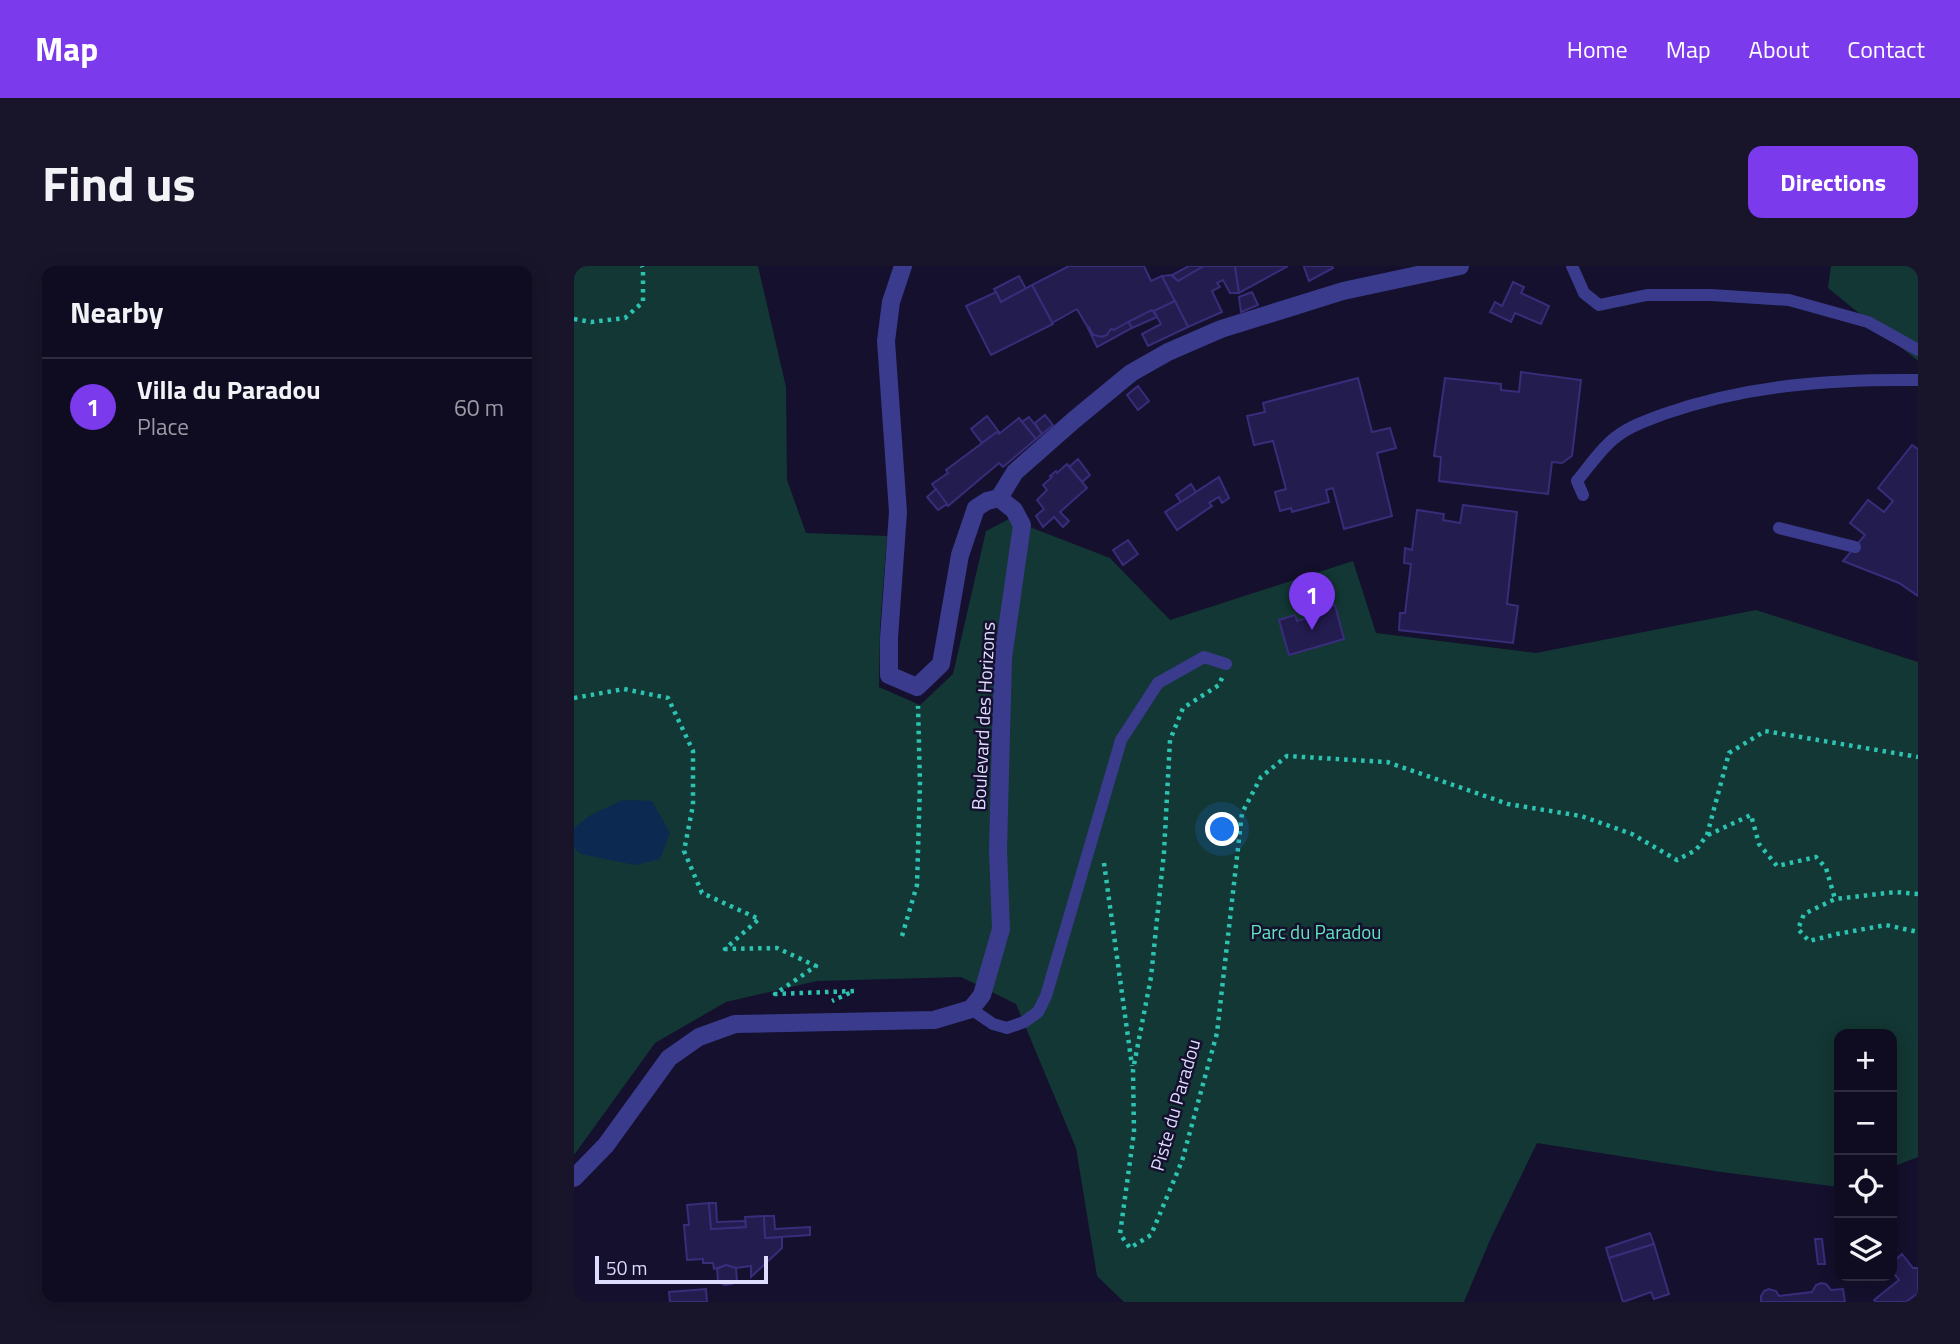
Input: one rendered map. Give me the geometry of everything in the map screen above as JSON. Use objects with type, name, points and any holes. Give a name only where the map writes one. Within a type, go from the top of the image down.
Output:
[{"type":"street","points":[[903,266],[891,302],[886,341],[898,512],[888,675],[917,687]]},
{"type":"street","points":[[999,498],[1015,472],[1074,419],[1131,373],[1168,352],[1221,329],[1343,291],[1460,266]]},
{"type":"street","name":"Boulevard des Horizons","points":[[917,687],[941,664],[960,555],[976,508],[999,498],[1014,510],[1022,525],[1003,659],[998,850],[1001,929],[982,995],[971,1009]]},
{"type":"street","points":[[574,1178],[606,1145],[669,1058],[699,1037],[735,1024],[934,1020],[971,1009]]},
{"type":"lane","points":[[1572,266],[1584,293],[1599,305],[1647,295],[1711,295],[1789,300],[1868,322],[1918,350]]},
{"type":"lane","points":[[1583,495],[1577,481],[1614,438],[1638,424],[1695,403],[1787,385],[1855,379],[1918,380]]},
{"type":"lane","points":[[1779,528],[1855,547]]},
{"type":"lane","points":[[971,1009],[993,1024],[1007,1028],[1024,1022],[1038,1012],[1046,996],[1121,740],[1158,682],[1204,657],[1226,664]]},
{"type":"path","points":[[574,319],[591,322],[625,318],[643,302],[642,266]]},
{"type":"path","name":"Piste du Paradou","points":[[1226,664],[1220,685],[1183,708],[1170,740],[1164,852],[1151,977],[1133,1070],[1134,1132],[1120,1234],[1130,1248],[1151,1235],[1182,1161],[1217,1033],[1242,813],[1261,777],[1287,756],[1387,762],[1508,804],[1581,816],[1632,834],[1677,860],[1696,850],[1707,835]]},
{"type":"path","points":[[902,936],[918,886],[920,784],[917,687]]},
{"type":"path","points":[[574,698],[624,690],[668,698],[693,751],[693,805],[684,851],[702,893],[759,919],[725,949],[777,948],[816,967],[775,994],[854,991],[827,1003]]},
{"type":"path","points":[[1707,835],[1729,753],[1765,731],[1918,757]]},
{"type":"path","points":[[1707,835],[1751,815],[1759,844],[1777,866],[1816,857],[1826,868],[1835,899]]},
{"type":"path","points":[[1091,837],[1102,848],[1133,1070]]},
{"type":"path","points":[[1918,894],[1896,892],[1835,899],[1804,914],[1798,929],[1809,942],[1886,925],[1918,932]]},
{"type":"green space","name":"Parc du Paradou","points":[[574,266],[758,266],[786,387],[787,480],[806,533],[887,536],[880,626],[879,687],[920,705],[953,674],[986,531],[1009,519],[1110,558],[1170,620],[1353,561],[1376,633],[1536,653],[1756,610],[1918,662],[1918,1157],[1897,1165],[1897,1029],[1834,1029],[1834,1186],[1721,1172],[1537,1143],[1490,1240],[1464,1302],[1124,1302],[1097,1276],[1076,1148],[1016,1004],[961,977],[817,981],[726,1002],[655,1043],[574,1155]]},
{"type":"green space","points":[[1831,266],[1918,266],[1918,361],[1828,288]]},
{"type":"water","points":[[623,800],[652,801],[670,833],[660,859],[635,865],[581,854],[574,848],[574,828],[589,816]]},
{"type":"building","points":[[1069,266],[1144,266],[1151,281],[1162,276],[1175,301],[1114,330],[1111,329],[1102,337],[1091,333],[1077,309],[1052,323],[1032,285]]},
{"type":"building","points":[[1189,266],[1204,266],[1178,281],[1172,275]]},
{"type":"building","points":[[1204,266],[1235,266],[1239,293],[1230,293],[1223,280],[1217,283],[1220,287],[1212,291],[1222,312],[1188,327],[1162,276],[1171,275],[1178,281]]},
{"type":"building","points":[[1235,266],[1288,266],[1239,293]]},
{"type":"building","points":[[1305,266],[1332,266],[1333,268],[1309,281]]},
{"type":"building","points":[[1019,276],[1026,289],[1001,302],[994,289]]},
{"type":"building","points":[[1513,282],[1524,287],[1521,293],[1549,306],[1541,324],[1515,313],[1511,322],[1490,312],[1495,302],[1502,306]]},
{"type":"building","points":[[1032,285],[1053,324],[991,355],[966,306],[996,292],[1001,302]]},
{"type":"building","points":[[1252,292],[1258,305],[1241,312],[1239,297]]},
{"type":"building","points":[[1175,301],[1188,327],[1148,346],[1142,334],[1161,324],[1154,311]]},
{"type":"building","points":[[1152,310],[1157,317],[1132,328],[1128,322]]},
{"type":"building","points":[[1128,322],[1132,328],[1097,347],[1088,328],[1093,335],[1102,337],[1111,329]]},
{"type":"building","points":[[1521,372],[1581,380],[1572,456],[1562,463],[1552,462],[1548,494],[1439,481],[1441,457],[1434,456],[1445,378],[1501,384],[1501,390],[1519,392]]},
{"type":"building","points":[[1358,378],[1372,432],[1390,428],[1396,448],[1377,453],[1392,516],[1344,529],[1333,488],[1326,490],[1329,502],[1292,512],[1291,508],[1280,511],[1275,492],[1286,489],[1273,441],[1254,445],[1247,416],[1265,412],[1263,403]]},
{"type":"building","points":[[1138,386],[1149,401],[1138,410],[1127,395]]},
{"type":"building","points":[[1045,415],[1053,425],[1042,434],[1035,423]]},
{"type":"building","points":[[987,416],[999,432],[982,443],[971,429]]},
{"type":"building","points":[[1029,417],[1042,434],[1036,439],[1022,422]]},
{"type":"building","points":[[1019,418],[1036,439],[1003,467],[999,463],[948,506],[932,484],[948,473],[946,470]]},
{"type":"building","points":[[1912,445],[1918,449],[1918,596],[1899,583],[1843,561],[1865,535],[1850,523],[1868,500],[1884,512],[1893,501],[1878,488]]},
{"type":"building","points":[[1078,459],[1090,475],[1082,482],[1069,467]]},
{"type":"building","points":[[1067,464],[1087,488],[1060,512],[1069,521],[1063,527],[1054,517],[1043,527],[1036,516],[1044,509],[1037,500],[1047,490],[1043,485],[1052,477],[1050,476]]},
{"type":"building","points":[[1219,477],[1229,498],[1222,503],[1219,497],[1209,503],[1212,506],[1177,530],[1165,512]]},
{"type":"building","points":[[1191,484],[1196,492],[1181,502],[1176,495]]},
{"type":"building","points":[[936,489],[947,504],[938,510],[927,497]]},
{"type":"building","points":[[1463,505],[1517,512],[1507,604],[1518,606],[1513,643],[1399,630],[1400,613],[1405,613],[1411,564],[1404,563],[1405,548],[1412,550],[1417,510],[1444,514],[1443,520],[1460,523]]},
{"type":"building","points":[[1128,540],[1138,554],[1123,565],[1113,550]]},
{"type":"building","points":[[1335,605],[1344,639],[1289,655],[1279,620],[1295,615],[1297,621],[1321,614],[1319,609]]},
{"type":"building","points":[[709,1203],[711,1229],[746,1227],[745,1217],[764,1216],[765,1238],[782,1237],[782,1248],[751,1277],[751,1266],[736,1268],[726,1265],[714,1269],[713,1263],[703,1263],[703,1259],[687,1260],[684,1225],[689,1225],[687,1205]]},
{"type":"building","points":[[709,1203],[716,1203],[717,1222],[745,1221],[746,1227],[711,1229]]},
{"type":"building","points":[[764,1216],[774,1216],[775,1229],[810,1227],[810,1235],[765,1238]]},
{"type":"building","points":[[1650,1233],[1654,1244],[1609,1258],[1606,1248]]},
{"type":"building","points":[[1815,1239],[1822,1239],[1825,1264],[1818,1264]]},
{"type":"building","points":[[1654,1244],[1669,1294],[1654,1299],[1651,1292],[1623,1302],[1609,1258]]},
{"type":"building","points":[[1902,1254],[1913,1268],[1918,1268],[1918,1293],[1906,1302],[1876,1302],[1874,1300],[1899,1280],[1897,1258]]},
{"type":"building","points":[[726,1265],[736,1268],[737,1280],[725,1285],[718,1282],[717,1269]]},
{"type":"building","points":[[1821,1283],[1831,1290],[1843,1289],[1845,1302],[1761,1302],[1764,1291],[1769,1289],[1776,1291],[1779,1296],[1812,1292],[1816,1285]]},
{"type":"building","points":[[706,1289],[707,1302],[670,1302],[669,1292]]},
{"type":"place","name":"Villa du Paradou","points":[[1312,630]]}]
